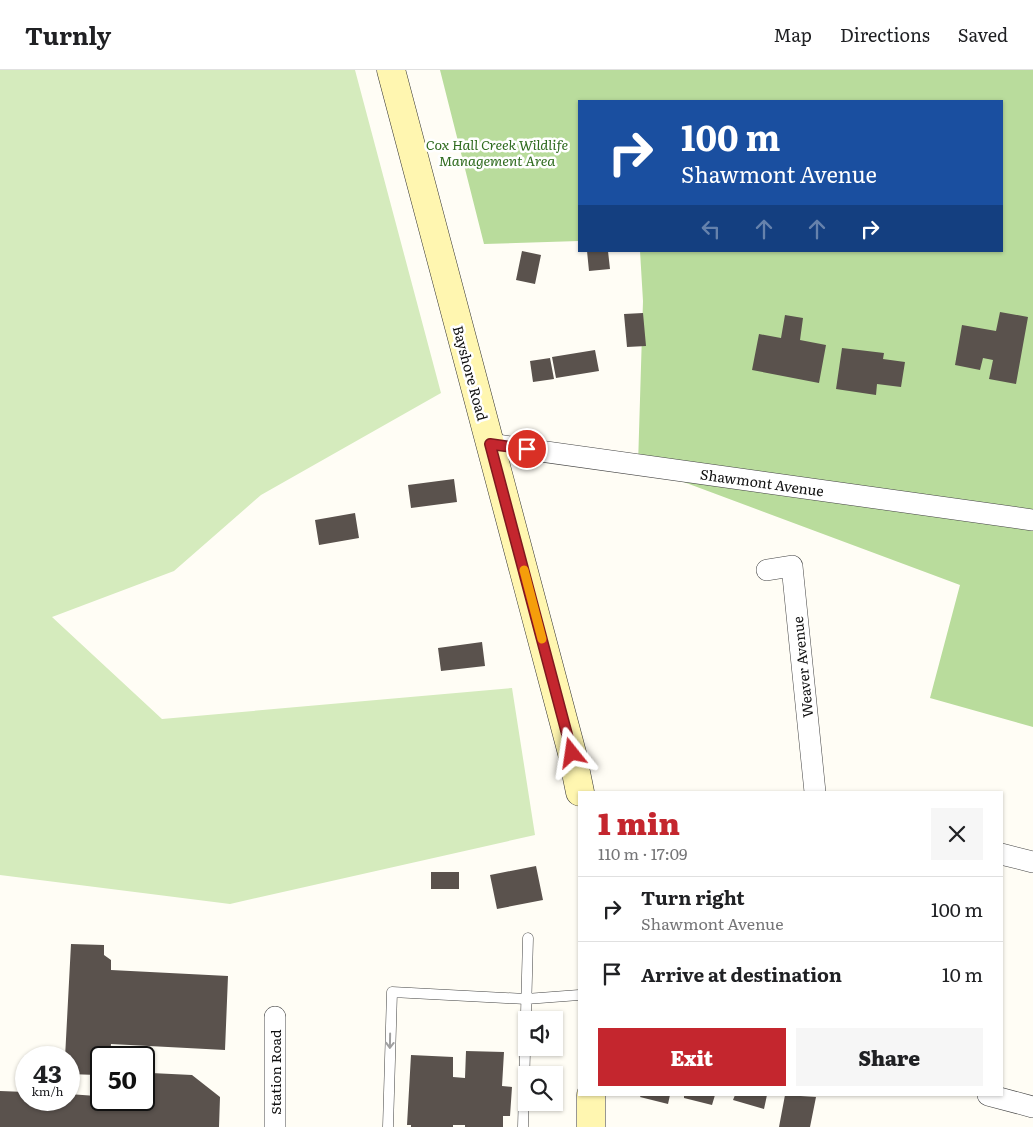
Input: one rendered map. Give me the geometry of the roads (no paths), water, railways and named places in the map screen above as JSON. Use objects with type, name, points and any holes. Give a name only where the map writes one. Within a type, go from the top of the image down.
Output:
[{"type":"main road","name":"Bayshore Road","points":[[391,70],[572,753],[580,791]]},
{"type":"main road","points":[[591,1127],[592,1096]]},
{"type":"street","name":"Shawmont Avenue","points":[[490,444],[1033,520]]},
{"type":"street","name":"Weaver Avenue","points":[[767,570],[792,566],[815,791]]},
{"type":"street","points":[[1003,854],[1033,862]]},
{"type":"street","name":"Station Road","points":[[275,1016],[275,1127]]},
{"type":"street","points":[[992,1096],[1033,1107]]},
{"type":"lane","points":[[523,1127],[528,938]]},
{"type":"lane","points":[[388,1127],[392,992],[526,999],[578,995]]},
{"type":"park label","name":"Cox Hall Creek Wildlife Management Area","points":[[497,152]]}]
